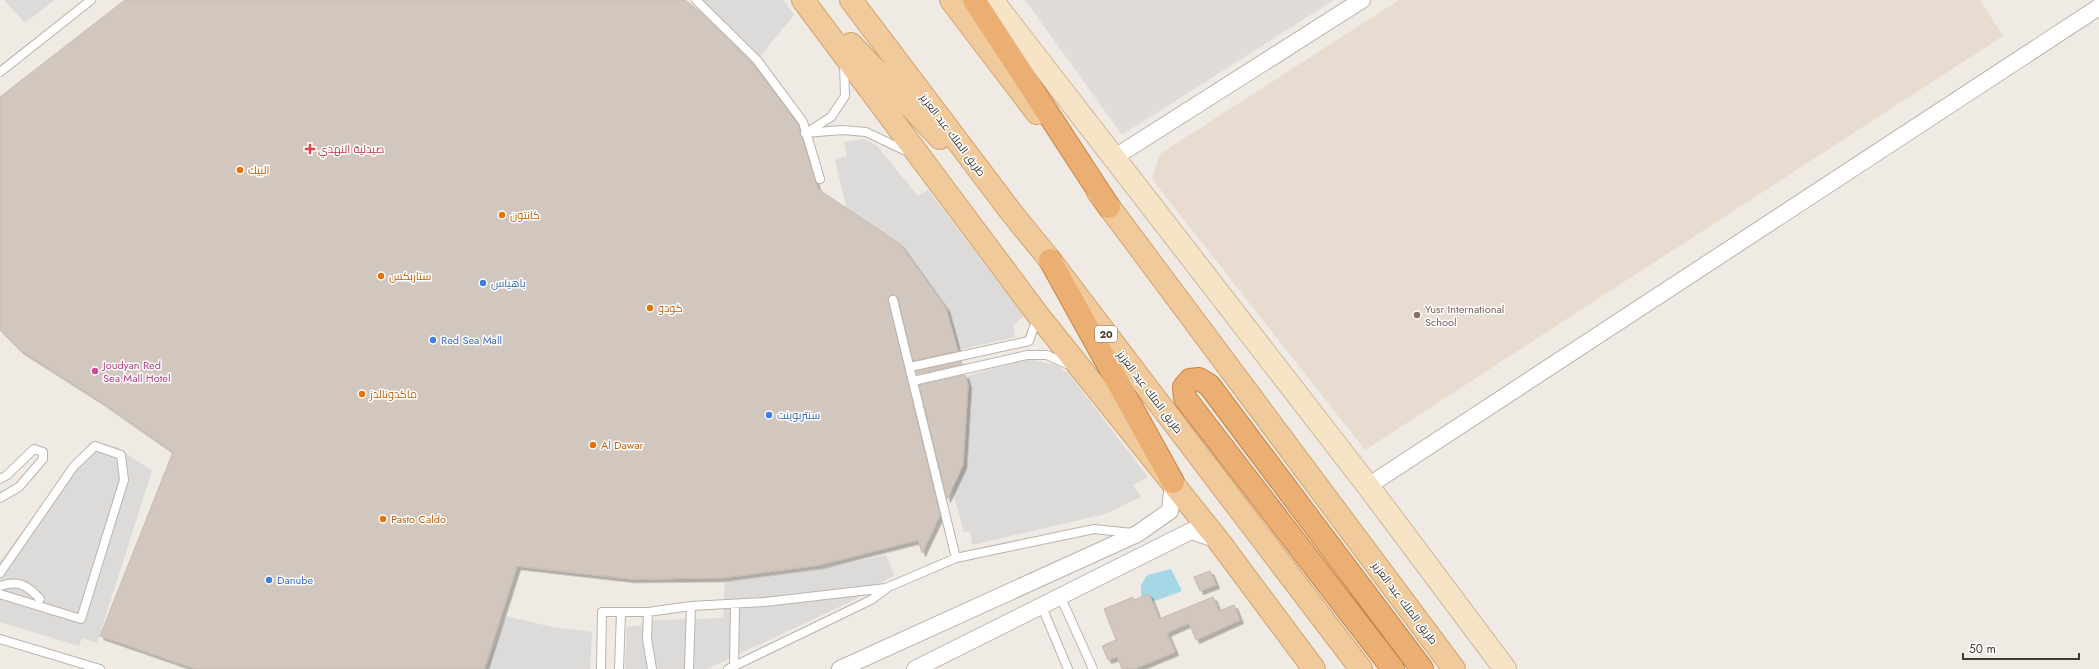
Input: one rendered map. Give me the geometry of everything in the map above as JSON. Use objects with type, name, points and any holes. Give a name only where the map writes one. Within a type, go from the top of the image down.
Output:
[{"type":"highway","points":[[974,0],[1109,207]]},
{"type":"highway","points":[[1050,260],[1173,482]]},
{"type":"highway","points":[[1393,669],[1185,398],[1184,387],[1190,380],[1199,379],[1209,385],[1422,669]]},
{"type":"main road","points":[[803,0],[1038,315],[1082,372],[1173,482],[1314,669]]},
{"type":"main road","points":[[809,0],[1011,212]]},
{"type":"main road","name":"طريق الملك عبد العزيز","points":[[852,0],[1011,212],[1050,260],[1361,669]]},
{"type":"main road","name":"طريق الملك عبد العزيز","points":[[951,0],[1109,207],[1454,669]]},
{"type":"main road","points":[[992,0],[1115,157],[1368,486],[1505,669]]},
{"type":"street","points":[[1115,157],[1362,0]]},
{"type":"street","points":[[1368,486],[2099,7]]},
{"type":"street","points":[[840,669],[1136,534],[1170,511],[1173,482]]},
{"type":"street","points":[[915,669],[1061,598],[1191,531],[1218,540]]},
{"type":"lane","points":[[0,72],[91,0]]},
{"type":"lane","points":[[696,0],[757,60],[803,122],[805,133],[820,179]]},
{"type":"lane","points":[[805,133],[831,117],[845,96],[843,54]]},
{"type":"lane","points":[[805,133],[842,130],[866,132],[921,159]]},
{"type":"lane","points":[[893,300],[956,558]]},
{"type":"lane","points":[[910,367],[1029,341],[1038,315]]},
{"type":"lane","points":[[913,381],[1027,355],[1047,355],[1082,372]]},
{"type":"lane","points":[[0,573],[74,466],[95,446],[121,455],[124,480],[81,619],[0,594]]},
{"type":"lane","points":[[0,498],[18,487],[43,459],[43,452],[34,449],[1,478]]},
{"type":"lane","points":[[735,604],[731,668],[871,600],[886,588],[956,558],[1094,529],[1136,534]]},
{"type":"lane","points":[[0,586],[13,582],[30,589],[40,599]]},
{"type":"lane","points":[[601,669],[602,612],[648,612],[691,606],[765,602],[886,588]]},
{"type":"lane","points":[[1061,598],[1093,669]]},
{"type":"lane","points":[[689,669],[691,606]]},
{"type":"lane","points":[[1042,607],[1068,669]]},
{"type":"lane","points":[[648,612],[647,638],[652,669]]},
{"type":"lane","points":[[619,669],[621,613]]},
{"type":"lane","points":[[0,638],[100,669]]},
{"type":"shaded area","points":[[4,0],[55,0],[25,23]]},
{"type":"shaded area","points":[[696,0],[783,0],[794,15],[757,60]]},
{"type":"shaded area","points":[[1025,0],[1334,0],[1122,135]]},
{"type":"shaded area","name":"Yusr International School","points":[[1399,0],[1980,0],[2003,36],[1365,450],[1152,179],[1160,154]]},
{"type":"shaded area","points":[[864,139],[877,146],[918,196],[928,190],[1024,316],[1013,325],[1015,337],[927,357],[902,299],[869,305],[835,160],[847,156],[844,142]]},
{"type":"shaded area","points":[[1028,359],[1057,365],[1069,374],[1148,477],[1133,485],[1141,497],[1105,514],[972,545],[970,532],[964,532],[927,399],[937,384]]},
{"type":"shaded area","points":[[90,442],[117,447],[152,471],[97,643],[82,638],[79,646],[0,622],[0,561]]},
{"type":"shaded area","points":[[886,555],[894,575],[854,600],[707,669],[625,669],[627,627],[641,625],[656,620],[723,618],[725,582],[817,570]]},
{"type":"shaded area","points":[[506,616],[552,627],[592,632],[590,669],[486,669]]},
{"type":"water","points":[[1171,569],[1182,591],[1152,602],[1149,594],[1141,597],[1141,585],[1147,575]]},
{"type":"building","name":"Red Sea Mall","points":[[125,0],[685,0],[700,12],[753,64],[798,124],[818,189],[900,244],[946,308],[958,351],[913,361],[898,298],[892,295],[888,299],[940,515],[922,553],[918,540],[819,565],[721,578],[631,579],[517,566],[484,669],[196,669],[100,636],[173,452],[100,401],[20,350],[0,330],[0,97]]},
{"type":"building","points":[[961,361],[962,364],[917,374],[916,371]]},
{"type":"building","points":[[965,375],[968,385],[963,465],[947,499],[919,385]]},
{"type":"building","points":[[1210,571],[1216,585],[1200,591],[1194,577]]},
{"type":"building","points":[[1149,594],[1159,619],[1213,597],[1219,611],[1234,605],[1240,620],[1196,640],[1189,623],[1167,633],[1175,652],[1134,669],[1122,669],[1117,657],[1108,660],[1102,646],[1116,640],[1104,609],[1133,597],[1134,600]]},
{"type":"place","name":"صيدلية النهدي","points":[[310,149]]},
{"type":"place","name":"البيك","points":[[240,170]]},
{"type":"place","name":"كانتون","points":[[502,215]]},
{"type":"place","name":"ستاربكس","points":[[381,276]]},
{"type":"place","name":"باهياس","points":[[483,283]]},
{"type":"place","name":"كودو","points":[[650,308]]},
{"type":"place","name":"Yusr International School","points":[[1417,315]]},
{"type":"place","name":"Red Sea Mall","points":[[433,340]]},
{"type":"place","name":"Joudyan Red Sea Mall Hotel","points":[[95,371]]},
{"type":"place","name":"ماكدونالدز","points":[[362,394]]},
{"type":"place","name":"سنتربوينت","points":[[769,415]]},
{"type":"place","name":"Al Dawar","points":[[593,445]]},
{"type":"place","name":"Pasto Caldo","points":[[383,519]]},
{"type":"place","name":"Danube","points":[[269,580]]}]
